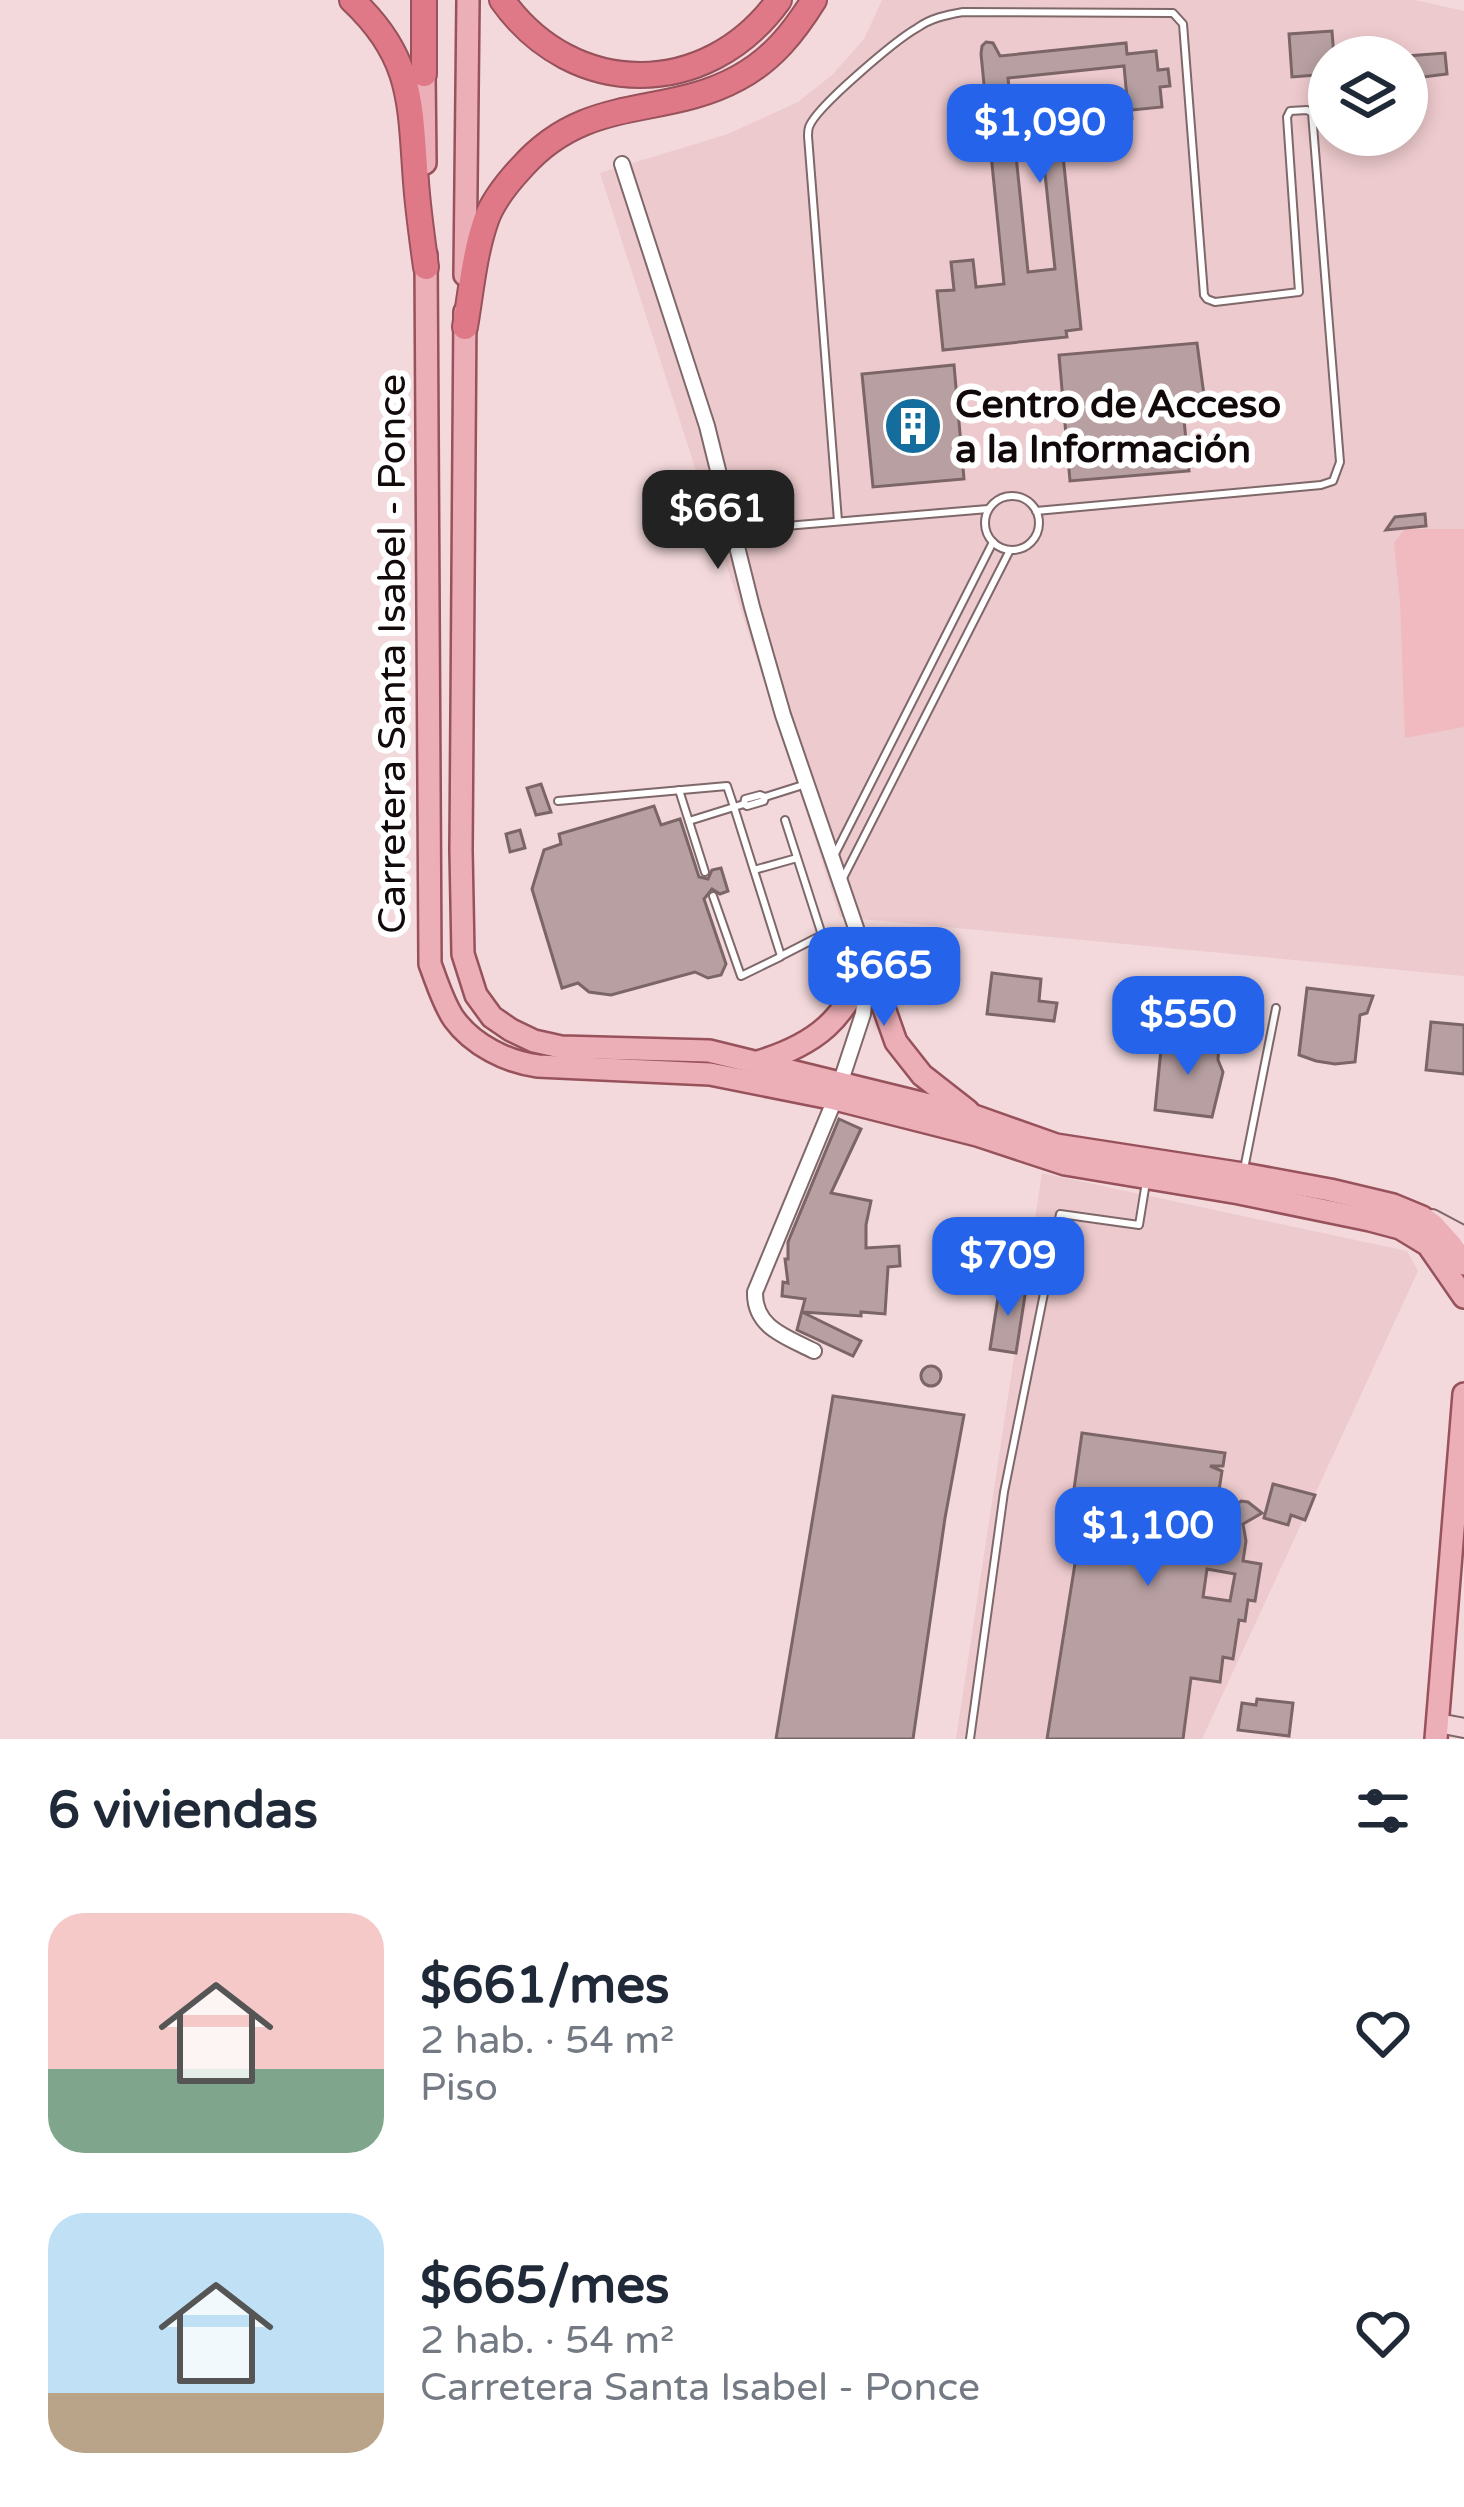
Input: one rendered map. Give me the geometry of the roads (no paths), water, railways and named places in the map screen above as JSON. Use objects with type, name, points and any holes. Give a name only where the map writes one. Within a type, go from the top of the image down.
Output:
[{"type":"highway","points":[[352,0],[389,44],[403,72],[411,104],[426,267]]},
{"type":"highway","name":"Carretera Santa Isabel - Ponce","points":[[424,0],[424,74]]},
{"type":"highway","points":[[502,0],[526,30],[578,64],[620,75],[650,76],[709,61],[763,22],[779,0]]},
{"type":"highway","points":[[465,327],[487,216],[535,152],[602,115],[693,96],[742,76],[776,51],[814,0]]},
{"type":"main road","name":"Carretera Santa Isabel - Ponce","points":[[467,0],[461,850],[464,954],[476,994],[492,1017],[534,1041],[561,1047],[709,1051],[756,1063],[1065,1164],[1146,1179],[1330,1190],[1394,1205],[1422,1217],[1451,1244],[1464,1264]]},
{"type":"main road","name":"Carretera Santa Isabel - Ponce","points":[[424,74],[430,964],[454,1020],[484,1046],[517,1063],[710,1074],[838,1090],[974,1116],[1056,1145],[1241,1184],[1400,1228],[1428,1245],[1464,1297]]},
{"type":"main road","points":[[756,1063],[793,1051],[824,1029],[854,996],[868,963]]},
{"type":"main road","points":[[868,963],[896,1042],[922,1075],[974,1116]]},
{"type":"main road","points":[[1422,1217],[1438,1220],[1464,1236]]},
{"type":"main road","points":[[1464,1394],[1437,1731],[1464,1728]]},
{"type":"street","points":[[622,164],[707,425],[776,694],[868,963],[863,1014],[838,1090],[755,1292],[758,1313],[768,1326],[814,1351]]},
{"type":"lane","points":[[838,521],[810,123],[893,44],[939,16],[1173,13],[1183,24],[1207,299],[1215,302],[1298,292],[1287,118],[1290,111],[1312,113],[1338,473],[1322,485],[1036,511]]},
{"type":"lane","points":[[733,530],[988,509],[1002,497],[1012,496],[1021,497],[1036,511],[1038,530],[1032,541],[1022,548],[999,547],[985,528],[988,509]]},
{"type":"lane","points":[[832,860],[993,542]]},
{"type":"lane","points":[[841,884],[1010,550]]},
{"type":"lane","points":[[891,743],[908,752]]},
{"type":"lane","points":[[689,821],[739,806],[745,799],[806,784]]},
{"type":"lane","points":[[558,801],[727,786],[739,806],[781,956]]},
{"type":"lane","points":[[679,790],[705,872]]},
{"type":"lane","points":[[713,896],[741,976],[822,935],[785,820]]},
{"type":"lane","points":[[754,871],[797,858]]},
{"type":"lane","points":[[1241,1184],[1276,1008]]},
{"type":"lane","points":[[970,1739],[1006,1478],[1060,1214],[1139,1226],[1146,1179]]},
{"type":"place","name":"Centro de Acceso a la Información","points":[[913,426]]}]
